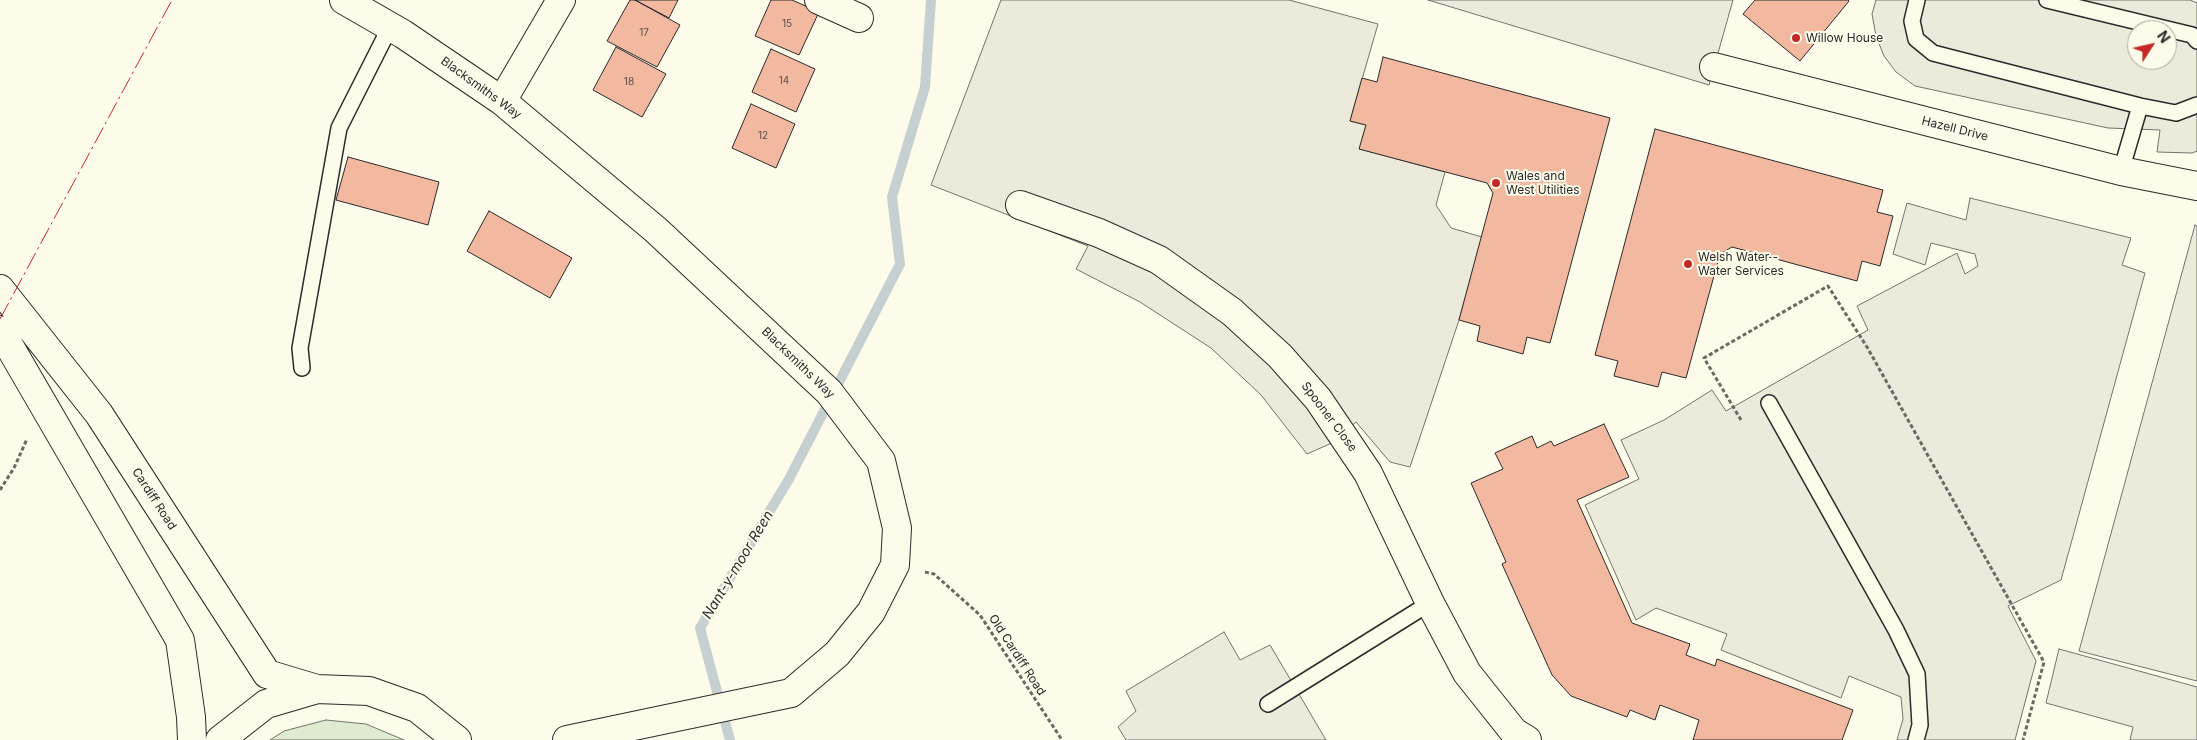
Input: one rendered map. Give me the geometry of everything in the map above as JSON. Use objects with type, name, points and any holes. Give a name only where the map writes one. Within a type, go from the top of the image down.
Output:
[{"type":"street","name":"Blacksmiths Way","points":[[344,0],[390,27],[502,101],[656,230],[829,392],[881,461],[897,528],[895,565],[871,612],[837,654],[791,693],[666,718],[607,736],[567,740]]},
{"type":"street","points":[[502,101],[560,0]]},
{"type":"street","points":[[819,0],[860,18]]},
{"type":"street","name":"Hazell Drive","points":[[1714,67],[2121,171],[2197,186]]},
{"type":"street","name":"Spooner Close","points":[[1020,205],[1099,234],[1159,260],[1232,312],[1280,356],[1318,399],[1368,473],[1430,603],[1467,673],[1514,732],[1527,740]]},
{"type":"street","name":"Cardiff Road","points":[[0,289],[99,414],[267,674],[317,689]]},
{"type":"street","points":[[0,330],[41,404],[180,640],[191,717],[192,740]]},
{"type":"street","points":[[220,740],[266,704],[317,689],[369,691],[416,708],[457,740]]},
{"type":"lane","points":[[1917,0],[1912,21],[1916,39],[1933,53],[2140,106],[2176,113],[2197,105]]},
{"type":"lane","points":[[2047,0],[2192,35],[2197,41]]},
{"type":"lane","points":[[302,368],[300,348],[339,128],[390,27]]},
{"type":"lane","points":[[2121,171],[2140,106]]},
{"type":"lane","points":[[1769,403],[1896,630],[1917,674],[1920,725],[1916,740]]},
{"type":"lane","points":[[1268,704],[1430,603]]},
{"type":"path","points":[[1740,420],[1704,358],[1828,286],[1867,347],[2044,662],[2022,740]]},
{"type":"path","points":[[0,490],[14,468],[41,404]]},
{"type":"path","name":"Old Cardiff Road","points":[[895,565],[934,574],[980,615],[1062,740]]},
{"type":"green space","points":[[326,720],[366,724],[404,740],[270,740],[284,731]]},
{"type":"shaded area","points":[[1001,0],[1289,0],[1378,24],[1350,121],[1366,125],[1360,149],[1445,172],[1436,205],[1451,228],[1482,237],[1459,320],[1410,467],[1390,462],[1356,422],[1332,443],[1307,454],[1261,395],[1211,348],[1140,302],[1076,269],[1088,246],[931,185]]},
{"type":"shaded area","points":[[1428,0],[1733,0],[1709,85]]},
{"type":"shaded area","points":[[1876,0],[2190,0],[2197,3],[2197,151],[2192,153],[2157,152],[2160,130],[2108,128],[1915,86],[1896,72],[1884,56],[1876,36],[1872,14]]},
{"type":"shaded area","points":[[1970,198],[2131,238],[2122,265],[2145,273],[2061,580],[2008,606],[2036,661],[2015,740],[1897,740],[1903,719],[1901,697],[1849,676],[1841,698],[1721,650],[1727,634],[1656,608],[1636,620],[1585,505],[1639,479],[1621,440],[1664,420],[1712,390],[1726,411],[1868,330],[1857,306],[1957,253],[1965,274],[1978,266],[1975,254],[1931,243],[1925,265],[1893,254],[1907,203],[1966,220]]},
{"type":"shaded area","points":[[2195,225],[2197,226],[2197,681],[2079,651]]},
{"type":"shaded area","points":[[1224,632],[1240,660],[1270,645],[1326,740],[1126,740],[1118,727],[1136,711],[1126,691]]},
{"type":"shaded area","points":[[2059,649],[2197,687],[2197,740],[2130,740],[2133,727],[2046,703]]},
{"type":"building","points":[[630,0],[635,0],[680,25],[657,67],[607,41]]},
{"type":"building","points":[[635,0],[678,0],[669,18]]},
{"type":"building","points":[[771,0],[792,0],[819,12],[799,55],[755,36]]},
{"type":"building","name":"Willow House","points":[[1755,0],[1849,1],[1800,61],[1743,14]]},
{"type":"building","points":[[616,47],[666,74],[642,117],[593,90]]},
{"type":"building","points":[[771,49],[815,69],[796,112],[752,92]]},
{"type":"building","points":[[1383,57],[1610,118],[1550,343],[1527,337],[1523,354],[1477,341],[1480,326],[1459,320],[1493,193],[1487,183],[1359,149],[1366,125],[1350,121],[1362,78],[1377,82]]},
{"type":"building","points":[[751,104],[795,124],[776,168],[732,148]]},
{"type":"building","points":[[1655,129],[1883,190],[1877,212],[1893,216],[1880,266],[1862,261],[1857,281],[1732,247],[1720,254],[1686,378],[1662,372],[1658,387],[1614,376],[1618,361],[1595,355]]},
{"type":"building","points":[[348,157],[439,182],[428,225],[336,200]]},
{"type":"building","points":[[489,211],[572,258],[550,298],[467,251]]},
{"type":"building","points":[[1604,424],[1629,477],[1577,500],[1632,623],[1690,644],[1686,655],[1715,666],[1717,659],[1853,710],[1842,740],[1693,740],[1699,720],[1660,705],[1655,720],[1630,710],[1627,717],[1571,696],[1552,675],[1502,564],[1506,562],[1471,483],[1503,469],[1495,453],[1532,436],[1537,448],[1551,441],[1554,446]]},
{"type":"waterway","name":"Nant-y-moor Reen","points":[[730,740],[700,628],[789,479],[900,264],[892,197],[925,87],[931,0]]},
{"type":"power","points":[[0,319],[172,0]]},
{"type":"place","name":"Willow House","points":[[1796,38]]},
{"type":"place","name":"Wales and West Utilities","points":[[1496,183]]},
{"type":"place","name":"Welsh Water - Water Services","points":[[1688,264]]}]
